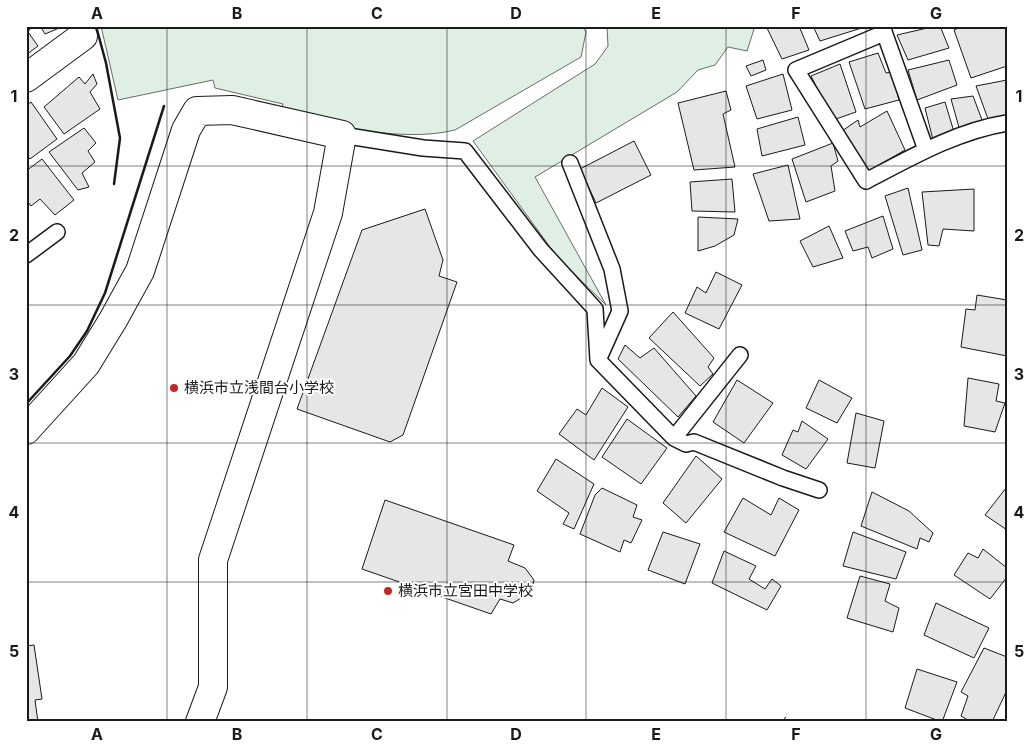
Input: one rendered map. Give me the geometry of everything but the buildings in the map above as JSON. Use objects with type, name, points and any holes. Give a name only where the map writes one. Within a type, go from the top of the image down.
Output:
[{"type":"street","points":[[26,78],[83,36]]},
{"type":"street","points":[[26,430],[86,364],[140,271],[186,130],[197,111],[232,110],[342,135],[328,213],[213,560],[213,687],[200,722]]},
{"type":"lane","points":[[926,150],[883,30],[796,70],[866,181],[926,150],[990,125],[1007,123]]},
{"type":"lane","points":[[342,135],[423,148],[465,151],[541,250],[595,309],[598,360],[674,438],[686,444],[694,442],[783,478],[819,490]]},
{"type":"lane","points":[[570,163],[612,269],[620,311],[598,360]]},
{"type":"lane","points":[[26,255],[57,232]]},
{"type":"lane","points":[[674,438],[740,355]]},
{"type":"green space","points":[[101,26],[582,26],[586,32],[581,57],[455,130],[413,135],[345,128],[280,115],[283,104],[215,88],[213,80],[118,100]]},
{"type":"green space","points":[[607,26],[755,26],[747,51],[728,47],[715,65],[698,70],[677,92],[535,177],[606,305],[558,258],[473,141],[595,64],[608,46]]},
{"type":"fence","points":[[783,722],[787,714]]},
{"type":"wall","points":[[96,26],[106,63],[120,138],[114,184]]},
{"type":"wall","points":[[26,404],[70,356],[87,331],[105,293],[164,106]]},
{"type":"place","name":"横浜市立浅間台小学校","points":[[174,388]]},
{"type":"place","name":"横浜市立宮田中学校","points":[[388,591]]}]
